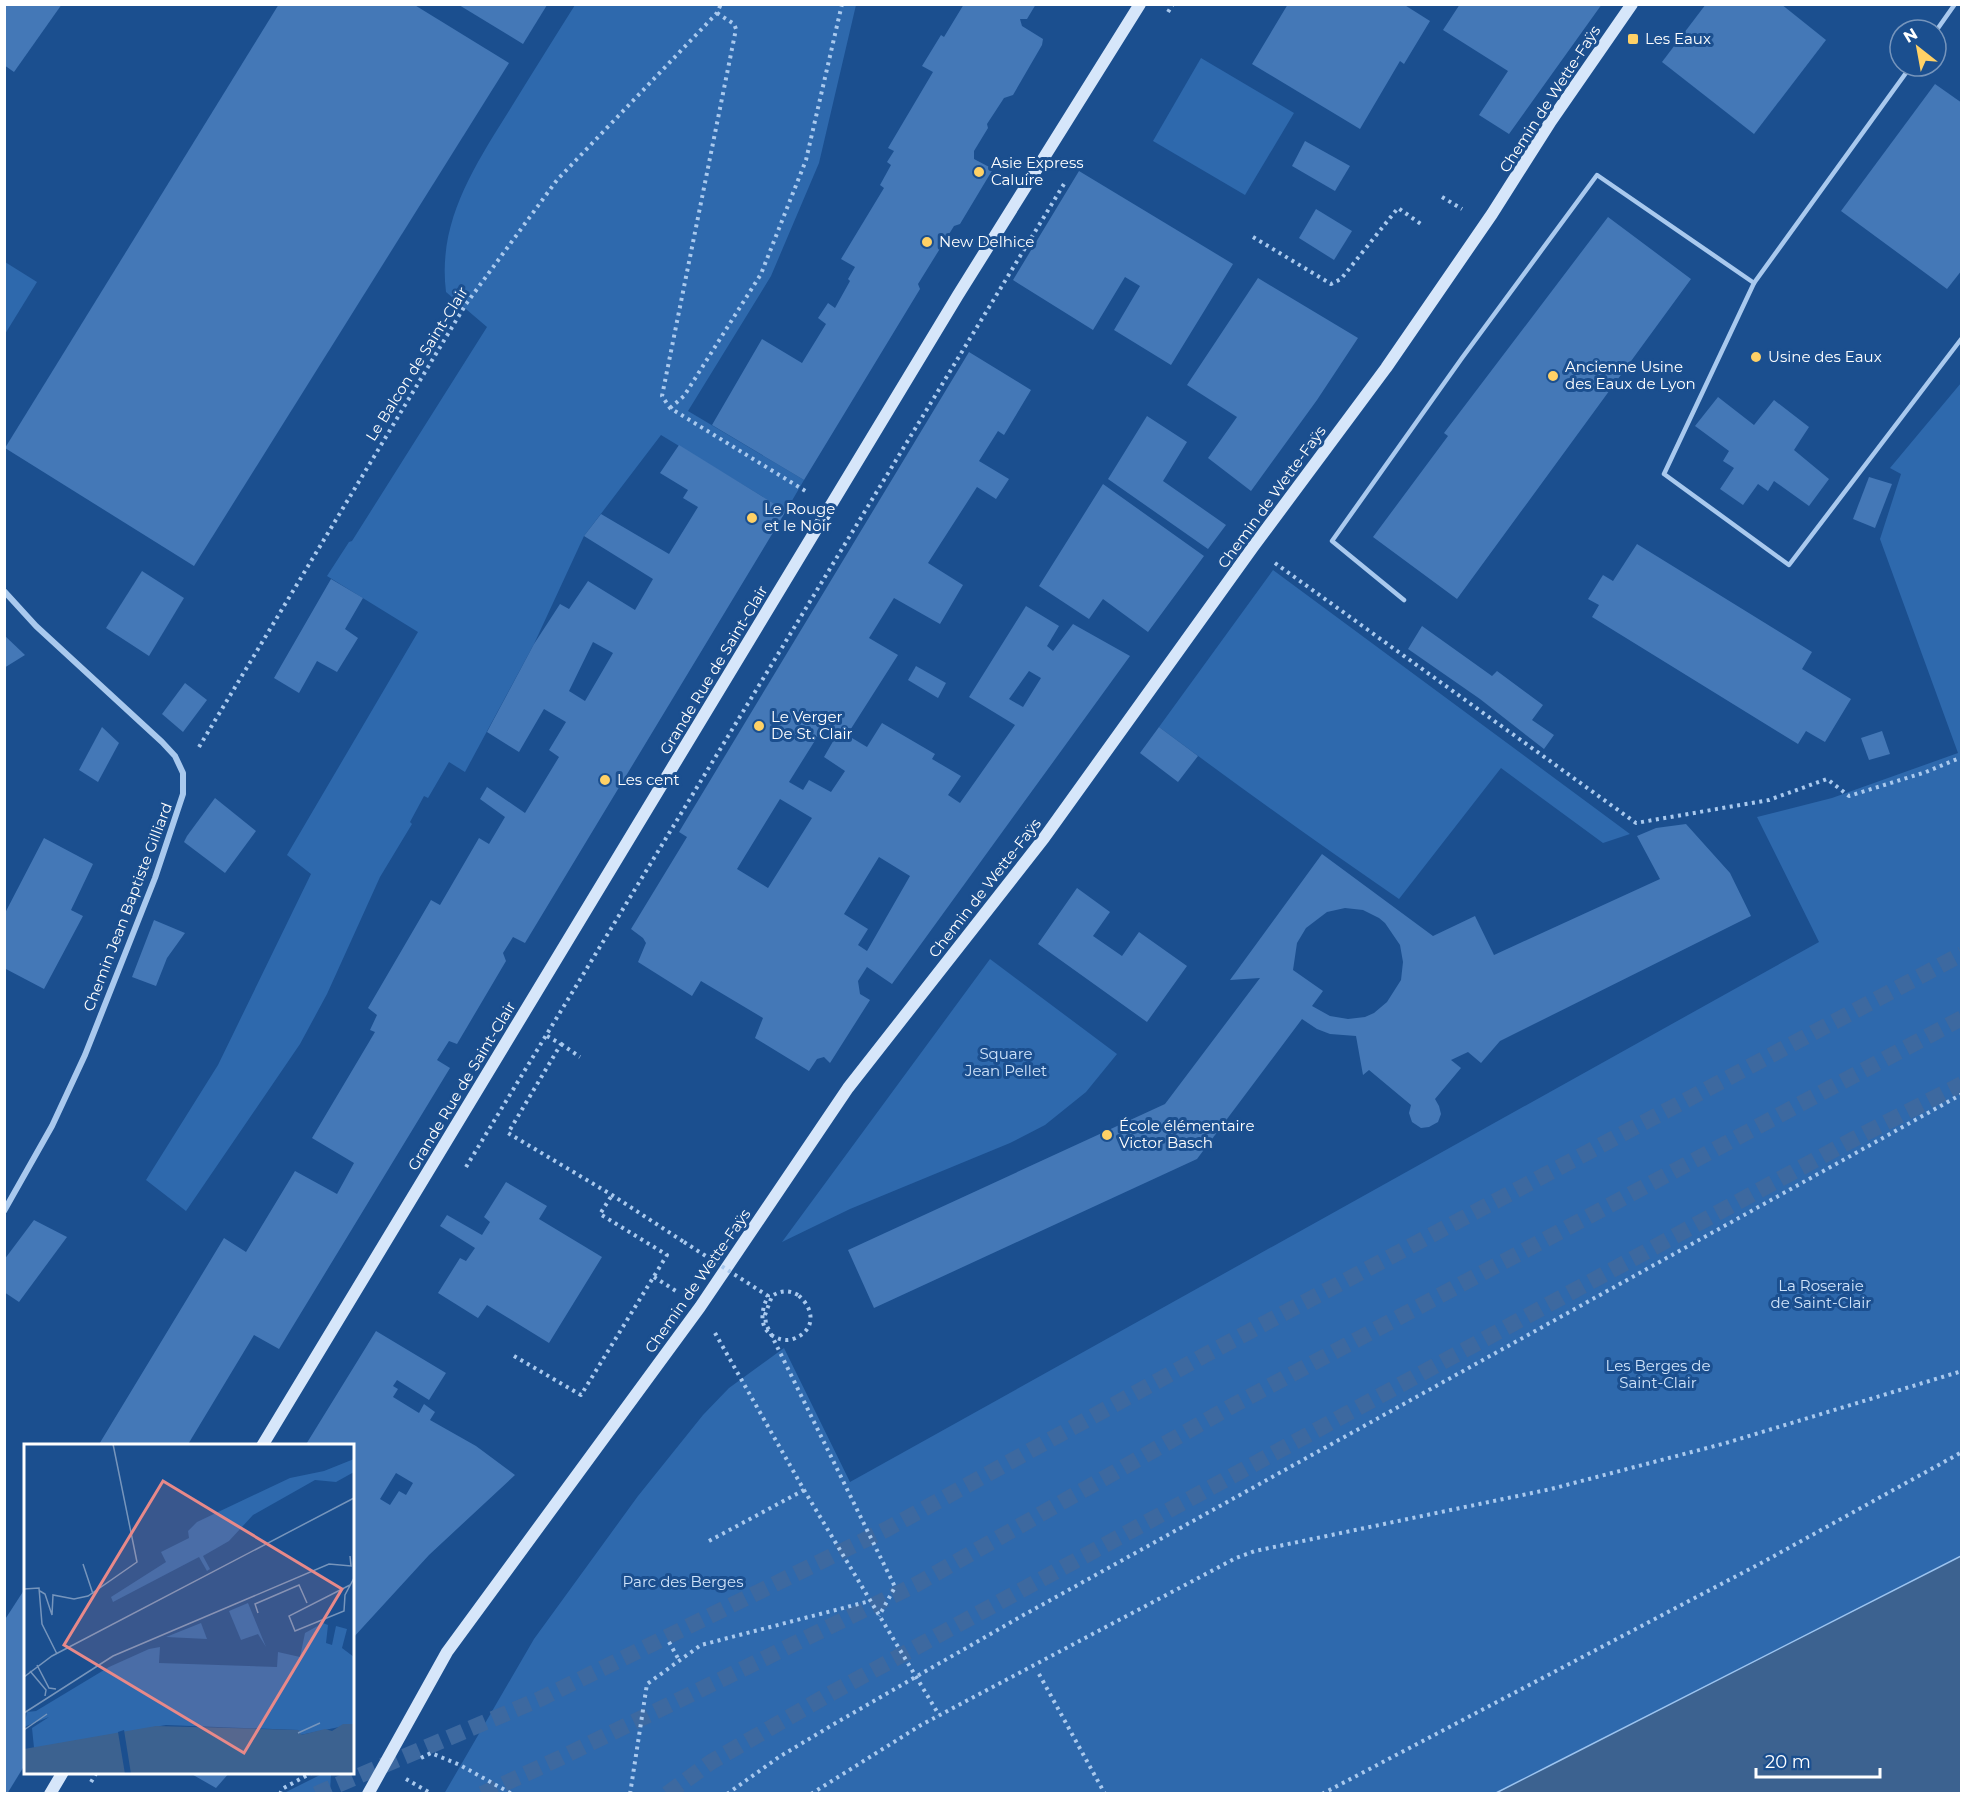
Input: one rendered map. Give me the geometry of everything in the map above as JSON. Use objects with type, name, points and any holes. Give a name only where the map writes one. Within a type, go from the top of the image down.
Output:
[{"type":"main road","name":"Grande Rue de Saint-Clair","points":[[263,1444],[958,295],[1140,4]]},
{"type":"main road","name":"Chemin de Wette-Faÿs","points":[[368,1794],[387,1769],[447,1652],[700,1307],[848,1088],[1044,838],[1253,547],[1415,327],[1492,214],[1551,121],[1632,4]]},
{"type":"main road","points":[[50,1794],[62,1774]]},
{"type":"street","points":[[4,591],[36,626],[162,742],[175,756],[183,773]]},
{"type":"street","name":"Chemin Jean Baptiste Gilliard","points":[[4,1211],[52,1126],[85,1055],[158,867],[183,794],[183,773]]},
{"type":"lane","points":[[1945,18],[1955,4]]},
{"type":"lane","points":[[1902,78],[1754,282],[1664,474],[1789,565],[1962,338]]},
{"type":"lane","points":[[1404,600],[1332,542],[1461,358],[1597,175],[1754,282]]},
{"type":"path","name":"Le Balcon de Saint-Clair","points":[[183,773],[466,304],[557,180],[717,13],[721,4]]},
{"type":"path","points":[[672,409],[684,396],[761,274],[806,160],[842,4]]},
{"type":"path","points":[[717,13],[734,24],[736,29],[662,396],[672,409],[813,496]]},
{"type":"path","points":[[466,1168],[1067,178]]},
{"type":"path","points":[[1442,197],[1467,213]]},
{"type":"path","points":[[1253,237],[1331,284],[1341,279],[1398,208],[1421,224]]},
{"type":"path","points":[[1253,547],[1636,823],[1769,800],[1827,779],[1849,796],[1926,772],[1962,757]]},
{"type":"path","points":[[520,1019],[579,1057]]},
{"type":"path","points":[[561,1044],[508,1133],[612,1195],[768,1296],[762,1315],[763,1325],[768,1333],[776,1338],[785,1340],[795,1338],[809,1325],[810,1308],[798,1295],[783,1291],[772,1296],[765,1315],[766,1324],[894,1587],[879,1616]]},
{"type":"path","points":[[727,1794],[789,1751],[915,1678],[1554,1319],[1962,1094]]},
{"type":"path","points":[[514,1356],[581,1395],[668,1255],[600,1214],[612,1195]]},
{"type":"path","points":[[654,1277],[700,1307],[804,1490],[939,1715]]},
{"type":"path","points":[[811,1794],[939,1715],[1236,1558],[1255,1551],[1551,1490],[1726,1443],[1962,1371]]},
{"type":"path","points":[[1322,1794],[1765,1561],[1962,1452]]},
{"type":"path","points":[[709,1541],[804,1490]]},
{"type":"path","points":[[630,1794],[647,1684],[700,1645],[870,1601]]},
{"type":"path","points":[[669,1642],[679,1660]]},
{"type":"path","points":[[1039,1674],[1105,1794]]},
{"type":"path","points":[[387,1769],[431,1753],[460,1765],[512,1794]]},
{"type":"path","points":[[387,1769],[432,1794]]},
{"type":"path","points":[[280,1794],[282,1790],[311,1774]]},
{"type":"green space","points":[[575,5],[856,5],[819,163],[771,276],[688,411],[804,480],[786,511],[661,435],[584,536],[534,644],[465,772],[449,762],[428,798],[424,796],[410,822],[412,824],[380,877],[327,994],[300,1044],[186,1211],[146,1180],[218,1065],[311,874],[287,855],[418,632],[327,576],[349,542],[352,541],[487,327],[446,292],[447,241],[453,217],[485,149]]},
{"type":"green space","points":[[1201,58],[1294,113],[1245,195],[1153,141]]},
{"type":"green space","points":[[5,262],[37,282],[5,334]]},
{"type":"green space","name":"Les Berges de Saint-Clair","points":[[1961,383],[1961,1556],[1496,1793],[444,1794],[534,1639],[638,1496],[703,1415],[729,1388],[784,1348],[850,1482],[1819,942],[1757,817],[1832,798],[1958,753],[1880,539],[1901,474],[1890,468]]},
{"type":"green space","points":[[1273,570],[1630,834],[1603,843],[1501,768],[1399,899],[1159,727]]},
{"type":"green space","name":"Square Jean Pellet","points":[[990,959],[1117,1054],[1086,1092],[1045,1125],[1010,1143],[850,1209],[782,1242]]},
{"type":"green space","points":[[322,1774],[331,1774],[330,1793],[284,1793]]},
{"type":"shaded area","points":[[1961,1556],[1961,1793],[1496,1793],[1549,1766]]},
{"type":"building","points":[[4,4],[62,4],[14,72],[4,65]]},
{"type":"building","points":[[279,4],[413,4],[509,63],[194,566],[5,448]]},
{"type":"building","points":[[964,4],[1036,4],[1027,19],[1020,19],[1022,26],[1043,39],[1042,45],[1013,95],[1004,98],[987,124],[988,128],[974,151],[974,159],[993,169],[960,224],[954,226],[918,284],[920,289],[804,480],[712,425],[762,339],[802,363],[826,324],[818,318],[828,303],[835,308],[850,281],[848,279],[855,267],[841,259],[884,188],[880,185],[891,165],[887,162],[894,151],[888,148],[933,72],[922,66],[941,35],[944,37]]},
{"type":"building","points":[[1288,4],[1403,4],[1430,21],[1404,64],[1400,61],[1360,129],[1252,64]]},
{"type":"building","points":[[1460,4],[1602,4],[1509,134],[1479,115],[1508,71],[1443,30]]},
{"type":"building","points":[[1706,4],[1781,4],[1826,40],[1754,134],[1662,62]]},
{"type":"building","points":[[459,5],[547,5],[523,44]]},
{"type":"building","points":[[1935,84],[1962,103],[1962,270],[1947,289],[1841,211]]},
{"type":"building","points":[[1305,141],[1350,166],[1335,191],[1292,166]]},
{"type":"building","points":[[1079,171],[1233,264],[1171,365],[1114,330],[1140,286],[1125,277],[1093,330],[1013,280]]},
{"type":"building","points":[[1316,209],[1352,231],[1334,260],[1299,238]]},
{"type":"building","name":"Ancienne Usine des Eaux de Lyon","points":[[1608,217],[1691,279],[1457,599],[1373,537],[1448,436],[1444,433]]},
{"type":"building","points":[[1258,278],[1358,338],[1317,400],[1251,491],[1208,458],[1237,417],[1187,385]]},
{"type":"building","points":[[969,352],[1031,390],[1004,435],[998,431],[979,461],[1009,479],[996,499],[977,487],[928,563],[963,585],[940,624],[894,598],[869,638],[898,655],[847,735],[867,747],[882,723],[935,754],[932,759],[961,776],[948,795],[960,803],[1015,725],[969,697],[1026,606],[1059,626],[1047,646],[1053,651],[1073,624],[1130,656],[892,984],[867,967],[858,981],[860,994],[870,1000],[830,1063],[824,1057],[817,1059],[809,1071],[755,1038],[763,1018],[701,981],[692,996],[638,962],[646,943],[631,929],[687,837],[679,832]],"holes":[[[1029,671],[1041,678],[1023,707],[1009,699]],[[826,723],[839,731],[824,757],[845,771],[831,792],[809,780],[803,790],[789,782]],[[780,799],[812,818],[768,888],[737,869]],[[879,857],[910,876],[867,951],[858,945],[868,929],[844,914]]]},
{"type":"building","points":[[1718,397],[1754,425],[1774,400],[1809,427],[1794,450],[1829,479],[1809,506],[1774,481],[1768,491],[1758,484],[1743,505],[1720,489],[1734,468],[1723,461],[1729,451],[1695,426]]},
{"type":"building","points":[[1147,416],[1187,442],[1163,481],[1226,525],[1208,549],[1108,479]]},
{"type":"building","points":[[679,445],[786,511],[525,943],[513,937],[503,953],[506,961],[457,1044],[449,1041],[437,1060],[450,1068],[279,1349],[254,1335],[188,1444],[99,1444],[224,1238],[246,1252],[295,1171],[337,1194],[354,1163],[312,1138],[375,1032],[370,1030],[377,1015],[368,1008],[431,900],[440,905],[479,838],[489,844],[505,817],[480,799],[487,787],[525,813],[559,757],[549,750],[566,722],[544,709],[519,752],[487,732],[534,644],[560,604],[569,609],[588,581],[635,610],[653,579],[584,536],[601,514],[669,554],[698,507],[683,498],[688,490],[660,473]],"holes":[[[593,642],[613,653],[585,701],[569,691]]]},
{"type":"building","points":[[1869,477],[1892,484],[1875,528],[1853,519]]},
{"type":"building","points":[[1103,484],[1204,556],[1148,632],[1103,599],[1089,619],[1039,586]]},
{"type":"building","points":[[1637,544],[1812,652],[1802,669],[1851,699],[1825,742],[1806,731],[1798,744],[1592,617],[1599,605],[1588,599],[1603,575],[1613,581]]},
{"type":"building","points":[[142,571],[184,598],[149,656],[106,628]]},
{"type":"building","points":[[331,579],[363,598],[345,629],[358,638],[337,672],[317,661],[299,693],[274,678]]},
{"type":"building","points":[[1422,626],[1492,676],[1497,671],[1543,705],[1532,720],[1554,735],[1544,749],[1480,699],[1408,649]]},
{"type":"building","points":[[4,635],[25,655],[4,668]]},
{"type":"building","points":[[916,666],[946,683],[938,698],[908,680]]},
{"type":"building","points":[[185,683],[207,700],[183,732],[162,714]]},
{"type":"building","points":[[102,727],[119,743],[98,782],[79,770]]},
{"type":"building","points":[[1159,727],[1198,756],[1178,782],[1140,753]]},
{"type":"building","points":[[1882,731],[1890,754],[1869,760],[1861,738]]},
{"type":"building","points":[[215,798],[256,831],[225,873],[184,842]]},
{"type":"building","points":[[1686,824],[1730,873],[1751,916],[1500,1041],[1481,1063],[1468,1052],[1451,1060],[1461,1068],[1435,1099],[1441,1114],[1438,1122],[1421,1128],[1412,1122],[1409,1113],[1411,1105],[1369,1070],[1363,1075],[1356,1036],[1330,1034],[1302,1019],[1197,1159],[874,1308],[848,1250],[1165,1104],[1260,978],[1230,980],[1322,854],[1433,936],[1475,916],[1494,955],[1660,879],[1637,836],[1656,828]],"holes":[[[1345,908],[1363,910],[1385,923],[1400,945],[1403,962],[1401,980],[1387,1002],[1374,1013],[1365,1017],[1348,1019],[1330,1016],[1312,1006],[1323,991],[1293,970],[1297,943],[1306,928],[1327,912]]]},
{"type":"building","points":[[44,838],[93,864],[71,910],[83,916],[44,989],[4,968],[4,915]]},
{"type":"building","points":[[1077,888],[1110,912],[1093,936],[1122,956],[1139,932],[1187,966],[1147,1022],[1038,944]]},
{"type":"building","points":[[154,920],[185,933],[167,958],[156,986],[132,977]]},
{"type":"building","points":[[506,1182],[547,1206],[539,1219],[602,1257],[549,1343],[487,1305],[478,1318],[438,1293],[460,1258],[466,1261],[475,1248],[440,1226],[447,1215],[482,1235],[490,1222],[484,1217]]},
{"type":"building","points":[[34,1220],[67,1237],[19,1302],[4,1292],[4,1260]]},
{"type":"building","points":[[376,1331],[446,1373],[429,1400],[397,1380],[393,1386],[398,1389],[393,1397],[419,1413],[424,1404],[435,1412],[430,1420],[476,1446],[515,1475],[429,1555],[354,1637],[354,1444],[306,1444]],"holes":[[[396,1473],[413,1483],[406,1495],[399,1491],[390,1505],[380,1499]]]},
{"type":"building","points":[[24,1590],[24,1766],[7,1794],[4,1794],[4,1621]]},
{"type":"building","points":[[192,1774],[228,1774],[216,1788]]},
{"type":"tunnel","points":[[316,1794],[540,1699],[887,1529],[1205,1355],[1962,954]]},
{"type":"tunnel","points":[[482,1794],[917,1584],[1232,1406],[1962,1018]]},
{"type":"tunnel","points":[[667,1794],[711,1762],[826,1696],[1852,1140],[1962,1084]]},
{"type":"place","name":"Les Eaux","points":[[1633,39]]},
{"type":"place","name":"Asie Express Caluire","points":[[979,172]]},
{"type":"place","name":"New Delhice","points":[[927,242]]},
{"type":"place","name":"Usine des Eaux","points":[[1756,357]]},
{"type":"place","name":"Ancienne Usine des Eaux de Lyon","points":[[1553,376]]},
{"type":"place","name":"Le Rouge et le Noir","points":[[752,518]]},
{"type":"place","name":"Le Verger De St. Clair","points":[[759,726]]},
{"type":"place","name":"Les cent","points":[[605,780]]},
{"type":"place","name":"École élémentaire Victor Basch","points":[[1107,1135]]},
{"type":"park label","name":"La Roseraie de Saint-Clair","points":[[1821,1294]]},
{"type":"park label","name":"Parc des Berges","points":[[683,1582]]}]
